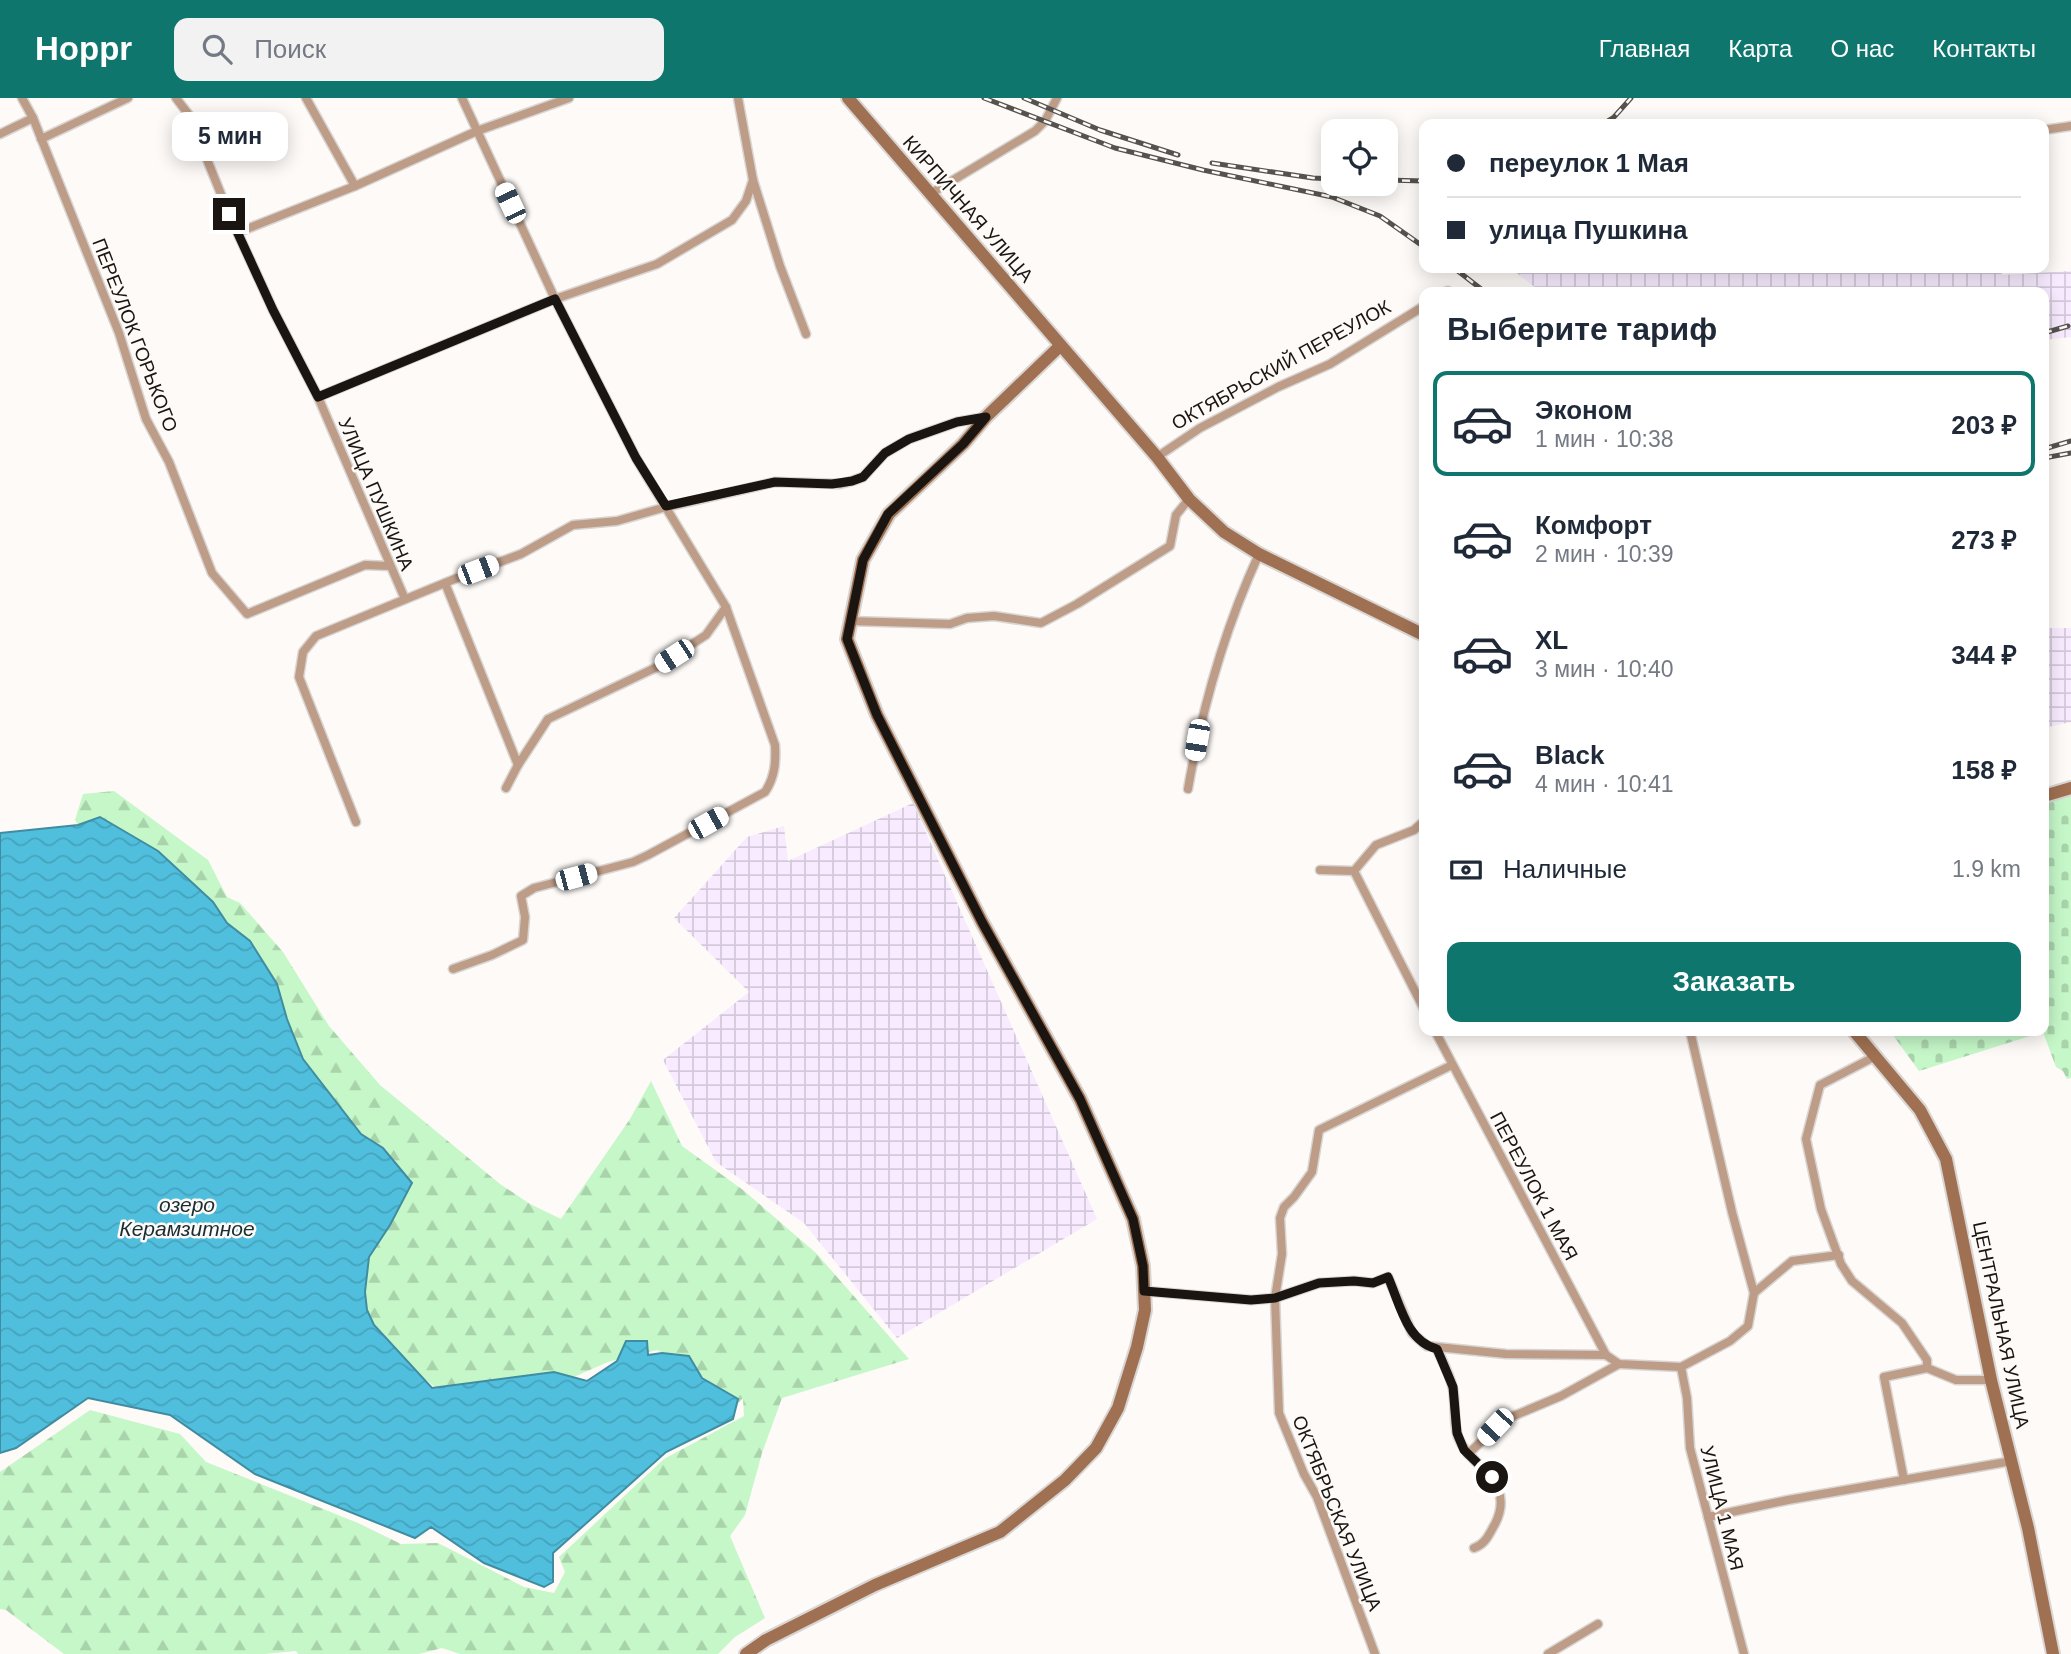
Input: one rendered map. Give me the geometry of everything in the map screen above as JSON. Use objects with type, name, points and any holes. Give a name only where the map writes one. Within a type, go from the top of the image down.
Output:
[{"type":"street","name":"ПЕРЕУЛОК ГОРЬКОГО","points":[[22,98],[33,118],[119,333],[146,419],[169,462],[212,573],[247,614],[365,565],[389,566]]},
{"type":"street","points":[[41,139],[128,98]]},
{"type":"street","name":"УЛИЦА ПУШКИНА","points":[[176,98],[189,114],[229,214],[273,310],[318,397],[405,599]]},
{"type":"street","points":[[306,98],[355,186]]},
{"type":"street","points":[[453,969],[523,940],[521,896],[534,888],[633,862],[648,855],[765,792],[776,766],[775,744],[726,607],[636,458],[555,299],[462,98]]},
{"type":"street","points":[[239,232],[355,186],[477,131],[569,98]]},
{"type":"street","points":[[738,98],[753,180],[780,266],[806,334]]},
{"type":"street","name":"КИРПИЧНАЯ УЛИЦА","points":[[848,98],[1060,346]]},
{"type":"street","points":[[930,194],[1035,131],[1045,121],[1057,98]]},
{"type":"street","points":[[0,134],[33,118]]},
{"type":"street","points":[[2049,129],[2071,126]]},
{"type":"street","points":[[318,397],[555,299],[657,264],[732,220],[746,201],[753,180]]},
{"type":"street","name":"ОКТЯБРЬСКИЙ ПЕРЕУЛОК","points":[[1157,457],[1212,422],[1278,387],[1330,365],[1419,309]]},
{"type":"street","points":[[746,1654],[766,1640],[875,1585],[1000,1532],[1065,1480],[1096,1448],[1118,1408],[1137,1347],[1145,1310],[1143,1266],[1128,1207],[1080,1099],[982,922],[877,715],[847,639],[863,560],[888,514],[963,444],[986,417],[1060,346],[1157,457],[1189,499],[1224,532],[1259,554],[1419,631]]},
{"type":"street","points":[[356,822],[299,677],[303,652],[316,636],[521,554],[573,525],[617,522],[666,506],[775,482],[832,484],[852,481],[863,477],[885,453],[909,439],[957,422],[986,417]]},
{"type":"street","points":[[849,621],[950,624],[967,618],[994,616],[1041,623],[1077,604],[1170,546],[1176,515],[1189,499]]},
{"type":"street","points":[[1188,789],[1197,740],[1220,656],[1259,554]]},
{"type":"street","points":[[445,583],[517,765]]},
{"type":"street","points":[[506,788],[517,765],[548,719],[657,667],[706,635],[726,607]]},
{"type":"street","points":[[2049,795],[2071,788]]},
{"type":"street","points":[[1354,871],[1376,845],[1419,826]]},
{"type":"street","points":[[1320,870],[1354,871]]},
{"type":"street","points":[[1354,871],[1419,999]]},
{"type":"street","name":"ПЕРЕУЛОК 1 МАЯ","points":[[1438,1036],[1606,1355]]},
{"type":"street","points":[[1468,1454],[1504,1420],[1561,1396],[1619,1364],[1681,1367],[1730,1341],[1748,1326],[1754,1293],[1732,1212],[1691,1036]]},
{"type":"street","name":"ЦЕНТРАЛЬНАЯ УЛИЦА","points":[[1858,1036],[1920,1110],[1946,1159],[1991,1380],[2028,1528],[2053,1654]]},
{"type":"street","points":[[1876,1056],[1820,1085],[1806,1139],[1821,1209],[1841,1264],[1852,1281],[1902,1323],[1927,1360],[1927,1368]]},
{"type":"street","name":"ОКТЯБРЬСКАЯ УЛИЦА","points":[[1375,1654],[1317,1497],[1304,1474],[1279,1413],[1275,1298],[1282,1254],[1280,1218],[1284,1207],[1312,1172],[1319,1130],[1452,1065]]},
{"type":"street","points":[[1754,1293],[1792,1261],[1839,1255]]},
{"type":"street","points":[[1144,1291],[1251,1300],[1275,1298],[1319,1283],[1373,1283],[1388,1277],[1405,1321],[1420,1342],[1437,1349],[1472,1349],[1506,1354],[1606,1355],[1619,1364]]},
{"type":"street","points":[[1437,1349],[1453,1387],[1457,1433],[1468,1454],[1492,1477],[1499,1494],[1499,1515],[1486,1540],[1474,1548]]},
{"type":"street","name":"УЛИЦА 1 МАЯ","points":[[1681,1367],[1687,1398],[1690,1448],[1744,1654]]},
{"type":"street","points":[[1904,1480],[1884,1377],[1927,1368],[1956,1380],[1991,1380]]},
{"type":"street","points":[[1708,1517],[2012,1461]]},
{"type":"street","points":[[1548,1654],[1598,1624]]},
{"type":"shaded area","points":[[2071,271],[2071,337],[2049,339],[2049,287],[1535,287],[1517,273],[2002,275]]},
{"type":"shaded area","points":[[2049,628],[2071,628],[2071,722],[2049,727]]},
{"type":"shaded area","points":[[913,803],[1097,1219],[897,1338],[804,1223],[716,1162],[663,1060],[749,992],[674,918],[747,837],[784,826],[788,861]]},
{"type":"green space","points":[[114,791],[208,860],[227,897],[240,903],[283,952],[329,1026],[380,1085],[500,1184],[530,1204],[561,1219],[630,1119],[651,1081],[682,1146],[743,1190],[816,1253],[909,1359],[782,1398],[762,1453],[745,1515],[730,1536],[765,1618],[735,1637],[718,1654],[460,1654],[442,1648],[419,1654],[298,1654],[296,1651],[264,1654],[64,1654],[6,1610],[0,1609],[0,1472],[90,1410],[180,1434],[206,1462],[358,1523],[401,1544],[438,1543],[524,1587],[554,1593],[565,1572],[559,1557],[664,1459],[744,1416],[743,1398],[730,1411],[712,1384],[686,1364],[657,1350],[608,1362],[544,1390],[443,1393],[408,1366],[374,1325],[367,1310],[365,1292],[369,1257],[412,1183],[383,1148],[361,1134],[303,1059],[277,984],[250,941],[227,923],[213,902],[100,817],[78,825],[75,820],[83,794]]},
{"type":"green space","points":[[2071,794],[2071,1078],[2067,1079],[2063,1071],[2056,1067],[2044,1036],[2049,1036],[2049,801]]},
{"type":"green space","points":[[1894,1036],[2030,1036],[1919,1071]]},
{"type":"water","name":"озеро Керамзитное","points":[[100,817],[158,851],[213,902],[227,923],[250,941],[277,984],[303,1059],[361,1134],[383,1148],[412,1183],[369,1257],[365,1292],[367,1310],[374,1325],[432,1388],[554,1372],[587,1381],[617,1361],[626,1341],[647,1341],[648,1355],[662,1353],[689,1356],[702,1378],[738,1399],[733,1419],[666,1452],[553,1553],[553,1582],[544,1587],[484,1563],[431,1527],[415,1538],[255,1474],[170,1415],[88,1398],[16,1448],[0,1453],[0,833],[78,825]]},
{"type":"railway","points":[[984,98],[1115,148],[1332,197],[1380,216],[1419,243]]},
{"type":"railway","points":[[1024,98],[1100,130],[1178,155]]},
{"type":"railway","points":[[1611,119],[1631,98]]},
{"type":"railway","points":[[1212,163],[1321,178]]},
{"type":"railway","points":[[1398,180],[1419,181]]},
{"type":"railway","points":[[1460,273],[1479,287]]},
{"type":"railway","points":[[2049,332],[2068,326]]},
{"type":"railway","points":[[2049,448],[2071,441]]},
{"type":"railway","points":[[2049,457],[2071,453]]},
{"type":"route","points":[[229,214],[273,310],[318,397],[555,299],[636,458],[666,506],[775,482],[840,484],[852,481],[863,477],[885,453],[909,439],[932,429],[986,417],[963,444],[888,514],[863,560],[847,639],[877,715],[982,922],[1080,1099],[1133,1219],[1143,1266],[1144,1291],[1251,1300],[1275,1298],[1319,1283],[1373,1283],[1388,1277],[1412,1333],[1420,1342],[1437,1349],[1453,1387],[1457,1433],[1464,1450],[1492,1477]]}]
